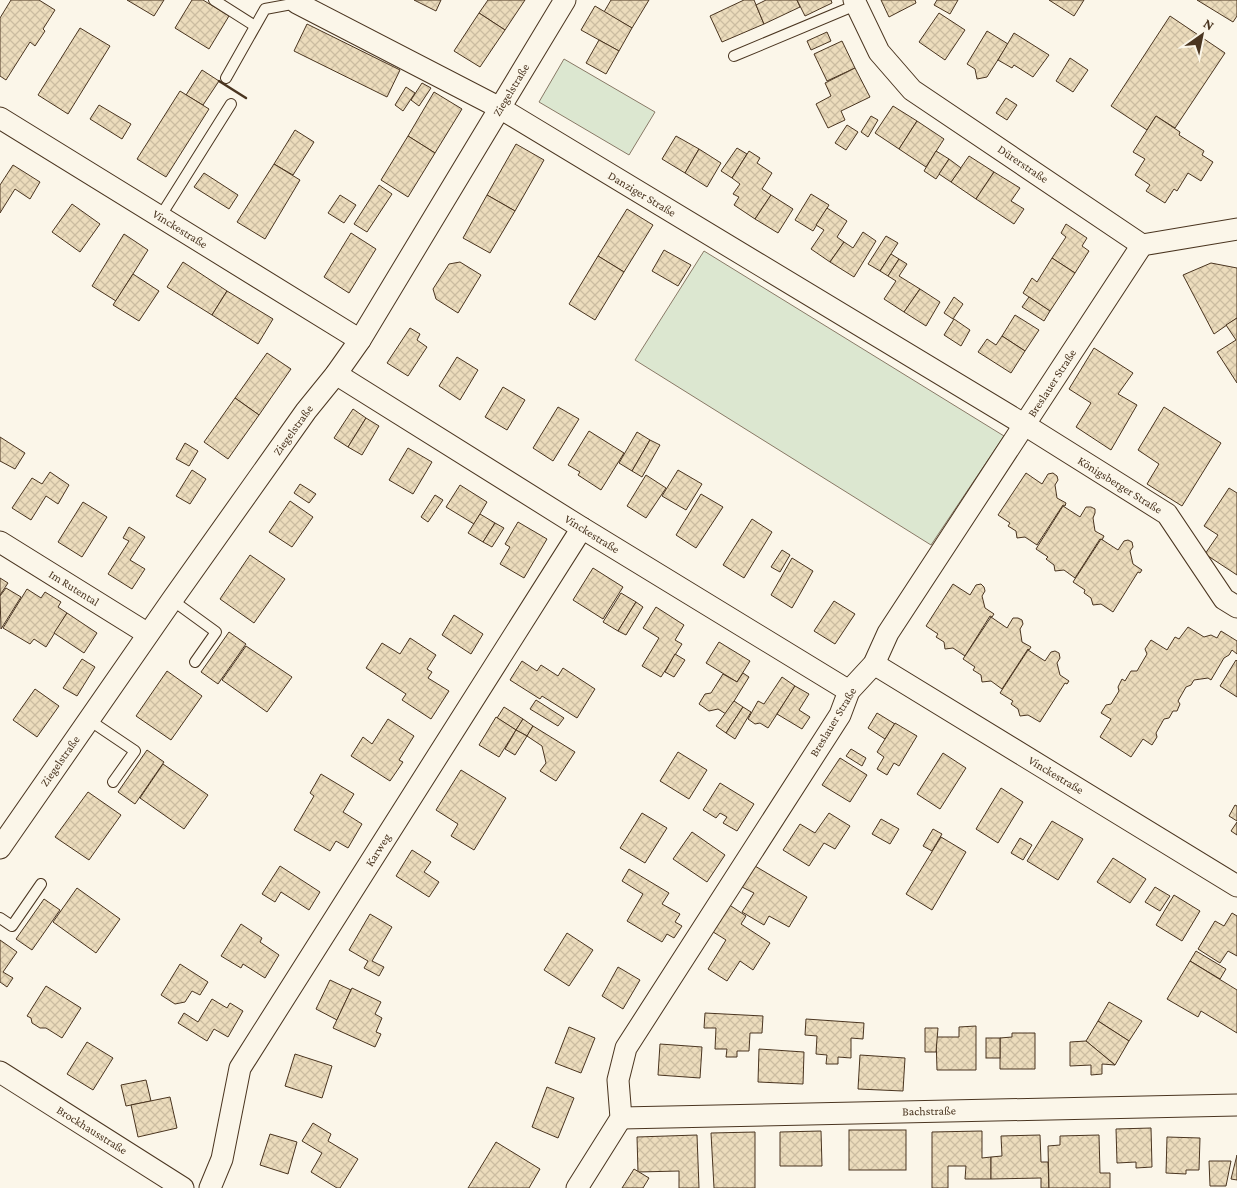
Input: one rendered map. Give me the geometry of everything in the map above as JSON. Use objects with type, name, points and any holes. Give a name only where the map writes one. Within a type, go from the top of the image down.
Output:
[{"type":"street","name":"Ziegelstraße","points":[[1,845],[306,411],[360,340],[565,0]]},
{"type":"street","name":"Danziger Straße","points":[[297,2],[500,108],[1025,425]]},
{"type":"street","name":"Dürerstraße","points":[[855,2],[879,52],[912,90],[1142,245]]},
{"type":"street","name":"Vinckestraße","points":[[0,118],[360,340]]},
{"type":"street","points":[[1142,245],[1237,229]]},
{"type":"street","name":"Breslauer Straße","points":[[621,1118],[618,1080],[626,1048],[840,715],[849,692],[874,664],[888,633],[1142,245]]},
{"type":"street","name":"Vinckestraße","points":[[336,374],[849,692]]},
{"type":"street","name":"Königsberger Straße","points":[[1025,425],[1167,514],[1224,598],[1237,607]]},
{"type":"street","name":"Karweg","points":[[210,1188],[222,1159],[240,1068],[582,528]]},
{"type":"street","name":"Im Rutental","points":[[0,542],[148,634]]},
{"type":"street","name":"Vinckestraße","points":[[874,664],[1237,886]]},
{"type":"street","name":"Brockhausstraße","points":[[0,1072],[183,1188]]},
{"type":"street","name":"Bachstraße","points":[[621,1118],[1237,1105]]},
{"type":"street","points":[[577,1188],[621,1118]]},
{"type":"lane","points":[[214,0],[255,26]]},
{"type":"lane","name":"Danziger Straße","points":[[226,78],[265,9],[297,2]]},
{"type":"lane","points":[[734,56],[855,2]]},
{"type":"lane","points":[[160,216],[231,104]]},
{"type":"lane","points":[[172,600],[216,632],[195,662]]},
{"type":"lane","points":[[89,720],[134,751],[113,782]]},
{"type":"lane","points":[[0,918],[12,926],[41,884]]},
{"type":"green space","points":[[564,59],[655,112],[629,155],[539,102]]},
{"type":"green space","points":[[704,251],[1004,436],[931,545],[635,360]]},
{"type":"building","points":[[11,0],[39,0],[55,10],[35,46],[30,42],[6,80],[0,76],[0,18]]},
{"type":"building","points":[[127,0],[164,0],[154,16]]},
{"type":"building","points":[[192,0],[203,0],[229,16],[209,49],[175,28]]},
{"type":"building","points":[[414,0],[441,0],[436,11]]},
{"type":"building","points":[[488,0],[525,0],[505,30],[479,13]]},
{"type":"building","points":[[611,0],[649,0],[632,28],[604,12]]},
{"type":"building","points":[[744,0],[754,0],[764,24],[722,42],[710,16]]},
{"type":"building","points":[[766,0],[797,0],[800,7],[764,24],[756,5]]},
{"type":"building","points":[[797,0],[831,0],[832,3],[805,16]]},
{"type":"building","points":[[881,0],[915,0],[916,3],[889,17]]},
{"type":"building","points":[[937,0],[958,0],[950,14],[934,5]]},
{"type":"building","points":[[1049,0],[1084,0],[1074,16]]},
{"type":"building","points":[[1197,0],[1237,0],[1237,16],[1233,22]]},
{"type":"building","points":[[595,6],[632,28],[619,51],[581,30]]},
{"type":"building","points":[[479,13],[505,30],[480,67],[454,51]]},
{"type":"building","points":[[939,13],[965,30],[945,60],[919,42]]},
{"type":"building","points":[[1170,16],[1225,53],[1175,128],[1156,116],[1147,130],[1111,106]]},
{"type":"building","points":[[307,24],[400,70],[387,97],[294,51]]},
{"type":"building","points":[[80,28],[110,46],[68,114],[38,95]]},
{"type":"building","points":[[987,31],[1008,44],[987,77],[977,79],[975,69],[967,64]]},
{"type":"building","points":[[827,32],[831,41],[811,50],[807,41]]},
{"type":"building","points":[[1014,33],[1049,55],[1033,77],[1014,65],[1012,68],[998,60]]},
{"type":"building","points":[[599,40],[619,51],[606,74],[586,63]]},
{"type":"building","points":[[842,41],[855,68],[827,81],[814,54]]},
{"type":"building","points":[[1070,58],[1088,70],[1073,92],[1056,81]]},
{"type":"building","points":[[855,68],[870,97],[841,111],[845,120],[828,128],[816,104],[831,96],[825,83]]},
{"type":"building","points":[[202,70],[219,81],[203,105],[186,95]]},
{"type":"building","points":[[422,83],[431,88],[419,106],[411,100]]},
{"type":"building","points":[[406,87],[415,93],[403,111],[395,105]]},
{"type":"building","points":[[180,91],[209,109],[166,177],[137,159]]},
{"type":"building","points":[[434,92],[462,109],[435,153],[408,136]]},
{"type":"building","points":[[1006,98],[1017,105],[1007,120],[996,113]]},
{"type":"building","points":[[99,105],[131,124],[122,139],[90,119]]},
{"type":"building","points":[[893,106],[917,121],[899,149],[875,133]]},
{"type":"building","points":[[871,116],[878,120],[868,137],[861,132]]},
{"type":"building","points":[[1156,116],[1180,132],[1179,135],[1204,151],[1202,155],[1213,162],[1201,181],[1188,173],[1177,191],[1174,189],[1165,203],[1146,191],[1150,185],[1135,175],[1145,159],[1133,152]]},
{"type":"building","points":[[917,121],[944,139],[926,167],[899,149]]},
{"type":"building","points":[[847,125],[858,132],[846,150],[835,143]]},
{"type":"building","points":[[295,130],[314,142],[293,175],[274,164]]},
{"type":"building","points":[[408,136],[435,153],[408,197],[381,180]]},
{"type":"building","points":[[676,136],[699,149],[685,173],[662,159]]},
{"type":"building","points":[[516,144],[544,160],[515,211],[487,195]]},
{"type":"building","points":[[737,148],[747,154],[732,178],[721,171]]},
{"type":"building","points":[[699,149],[721,163],[707,187],[685,173]]},
{"type":"building","points":[[749,151],[760,158],[757,163],[772,173],[762,189],[771,195],[755,219],[734,205],[739,197],[733,194],[740,184],[732,178]]},
{"type":"building","points":[[936,151],[949,159],[936,179],[924,171]]},
{"type":"building","points":[[969,156],[994,172],[976,199],[951,182]]},
{"type":"building","points":[[949,159],[961,168],[951,182],[939,174]]},
{"type":"building","points":[[274,164],[300,180],[265,239],[237,222]]},
{"type":"building","points":[[13,165],[40,182],[30,199],[15,189],[0,213],[0,185]]},
{"type":"building","points":[[994,172],[1020,188],[1011,201],[1024,209],[1014,224],[976,199]]},
{"type":"building","points":[[204,173],[238,195],[229,209],[194,187]]},
{"type":"building","points":[[379,185],[392,194],[367,232],[354,224]]},
{"type":"building","points":[[811,194],[829,205],[813,231],[795,220]]},
{"type":"building","points":[[340,195],[356,205],[344,223],[328,213]]},
{"type":"building","points":[[487,195],[515,211],[490,253],[463,238]]},
{"type":"building","points":[[771,195],[793,209],[778,233],[755,219]]},
{"type":"building","points":[[72,204],[100,224],[80,252],[52,232]]},
{"type":"building","points":[[827,208],[847,221],[837,237],[844,242],[830,262],[811,249],[824,230],[816,225]]},
{"type":"building","points":[[627,209],[653,225],[624,272],[598,256]]},
{"type":"building","points":[[1066,224],[1087,238],[1082,246],[1089,251],[1075,273],[1052,258],[1066,237],[1061,233]]},
{"type":"building","points":[[863,232],[876,241],[854,277],[830,262],[844,242],[853,248]]},
{"type":"building","points":[[351,233],[376,249],[349,293],[324,277]]},
{"type":"building","points":[[124,234],[148,250],[116,301],[92,286]]},
{"type":"building","points":[[886,236],[898,243],[880,271],[868,264]]},
{"type":"building","points":[[664,250],[691,265],[678,286],[652,271]]},
{"type":"building","points":[[891,254],[899,259],[888,276],[880,271]]},
{"type":"building","points":[[598,256],[624,272],[595,320],[569,304]]},
{"type":"building","points":[[1052,258],[1075,273],[1050,311],[1023,293],[1032,278],[1037,282]]},
{"type":"building","points":[[899,259],[907,264],[899,276],[920,289],[904,312],[884,299],[896,281],[888,276]]},
{"type":"building","points":[[183,262],[227,291],[212,315],[167,287]]},
{"type":"building","points":[[460,262],[481,275],[458,313],[436,299],[433,289],[449,264]]},
{"type":"building","points":[[1211,263],[1237,268],[1237,318],[1214,334],[1183,275]]},
{"type":"building","points":[[133,274],[159,291],[139,321],[113,305]]},
{"type":"building","points":[[920,289],[940,302],[926,326],[904,312]]},
{"type":"building","points":[[227,291],[273,319],[258,344],[212,315]]},
{"type":"building","points":[[954,297],[963,304],[953,319],[944,313]]},
{"type":"building","points":[[1029,297],[1050,311],[1044,321],[1022,307]]},
{"type":"building","points":[[1015,315],[1039,330],[1025,351],[1002,336]]},
{"type":"building","points":[[1237,318],[1237,383],[1217,352],[1236,340],[1226,325]]},
{"type":"building","points":[[954,319],[970,330],[961,346],[944,335]]},
{"type":"building","points":[[410,328],[420,334],[417,340],[427,347],[408,376],[387,363]]},
{"type":"building","points":[[1002,336],[1025,351],[1011,373],[978,352],[987,339],[996,345]]},
{"type":"building","points":[[1094,348],[1133,373],[1118,394],[1137,405],[1111,450],[1076,427],[1091,403],[1069,389]]},
{"type":"building","points":[[267,353],[291,369],[259,415],[235,398]]},
{"type":"building","points":[[457,357],[478,370],[460,400],[439,386]]},
{"type":"building","points":[[503,387],[525,400],[507,430],[485,417]]},
{"type":"building","points":[[235,398],[259,415],[228,459],[204,442]]},
{"type":"building","points":[[558,407],[579,419],[553,461],[533,448]]},
{"type":"building","points":[[1164,407],[1221,443],[1182,506],[1147,484],[1159,464],[1138,450]]},
{"type":"building","points":[[353,409],[366,418],[348,447],[334,438]]},
{"type":"building","points":[[366,418],[379,426],[362,455],[348,447]]},
{"type":"building","points":[[589,431],[624,453],[601,490],[578,475],[580,472],[568,465]]},
{"type":"building","points":[[637,432],[650,440],[632,471],[619,463]]},
{"type":"building","points":[[0,437],[25,453],[15,469],[0,461]]},
{"type":"building","points":[[650,440],[660,445],[642,477],[632,471]]},
{"type":"building","points":[[185,443],[198,451],[189,466],[176,459]]},
{"type":"building","points":[[408,448],[432,462],[413,494],[389,480]]},
{"type":"building","points":[[192,470],[206,479],[190,504],[176,496]]},
{"type":"building","points":[[678,470],[702,484],[686,510],[662,496]]},
{"type":"building","points":[[50,472],[69,485],[58,504],[46,496],[31,520],[12,508],[32,478],[42,484]]},
{"type":"building","points":[[1026,473],[1042,484],[1048,474],[1053,473],[1057,476],[1058,480],[1055,485],[1057,498],[1066,503],[1037,545],[1025,537],[1017,538],[1016,531],[1008,526],[1010,523],[998,515]]},
{"type":"building","points":[[646,475],[666,488],[646,518],[627,506]]},
{"type":"building","points":[[300,484],[316,494],[309,503],[294,493]]},
{"type":"building","points":[[460,485],[487,502],[474,524],[446,507]]},
{"type":"building","points":[[1229,488],[1237,493],[1237,575],[1205,554],[1218,535],[1204,526]]},
{"type":"building","points":[[701,494],[723,507],[696,548],[676,535]]},
{"type":"building","points":[[435,495],[443,500],[428,522],[421,517]]},
{"type":"building","points":[[290,501],[313,517],[292,547],[269,532]]},
{"type":"building","points":[[83,502],[107,517],[82,557],[58,542]]},
{"type":"building","points":[[1063,506],[1080,517],[1086,507],[1095,509],[1093,518],[1095,531],[1104,536],[1102,540],[1100,539],[1075,578],[1064,570],[1055,571],[1054,565],[1046,559],[1048,557],[1036,549]]},
{"type":"building","points":[[480,514],[495,523],[483,542],[468,533]]},
{"type":"building","points":[[752,519],[772,532],[744,578],[723,565]]},
{"type":"building","points":[[518,522],[547,539],[524,578],[500,564],[510,547],[505,544]]},
{"type":"building","points":[[495,523],[504,528],[492,547],[483,542]]},
{"type":"building","points":[[129,527],[145,537],[130,560],[145,569],[132,589],[108,574],[129,541],[123,538]]},
{"type":"building","points":[[1101,539],[1118,550],[1124,541],[1132,542],[1133,547],[1130,551],[1133,564],[1142,570],[1140,573],[1138,572],[1113,612],[1101,604],[1093,605],[1091,598],[1084,593],[1085,590],[1073,582]]},
{"type":"building","points":[[782,550],[790,555],[780,572],[771,567]]},
{"type":"building","points":[[250,555],[285,579],[254,623],[220,599]]},
{"type":"building","points":[[792,558],[813,571],[792,608],[771,595]]},
{"type":"building","points":[[593,568],[623,587],[603,619],[573,600]]},
{"type":"building","points":[[0,578],[8,583],[0,595]]},
{"type":"building","points":[[953,584],[970,595],[976,585],[981,584],[985,591],[982,596],[985,608],[994,614],[992,617],[990,616],[965,656],[953,648],[945,649],[944,642],[936,637],[938,634],[926,626]]},
{"type":"building","points":[[6,588],[21,597],[1,629],[0,596]]},
{"type":"building","points":[[27,589],[41,598],[45,592],[61,602],[58,607],[67,613],[46,647],[34,639],[30,644],[3,628]]},
{"type":"building","points":[[621,593],[636,602],[618,631],[603,622]]},
{"type":"building","points":[[834,601],[855,614],[835,644],[814,631]]},
{"type":"building","points":[[636,602],[643,607],[626,635],[618,631]]},
{"type":"building","points":[[656,607],[684,625],[675,640],[682,644],[661,677],[642,666],[659,638],[643,628]]},
{"type":"building","points":[[67,613],[97,633],[84,653],[54,633]]},
{"type":"building","points":[[454,615],[483,634],[471,654],[442,635]]},
{"type":"building","points":[[991,617],[1007,628],[1013,618],[1022,620],[1023,624],[1020,629],[1022,642],[1031,647],[1002,689],[991,681],[982,682],[981,675],[973,670],[975,667],[963,659]]},
{"type":"building","points":[[1188,627],[1204,637],[1211,635],[1217,638],[1221,631],[1237,641],[1237,654],[1232,650],[1224,658],[1211,680],[1208,678],[1194,680],[1191,685],[1186,687],[1178,701],[1180,704],[1177,711],[1173,711],[1169,718],[1164,719],[1152,745],[1143,739],[1131,757],[1100,737],[1111,719],[1101,713],[1106,705],[1111,704],[1119,691],[1118,687],[1122,679],[1125,681],[1131,671],[1137,671],[1147,654],[1145,649],[1151,640],[1167,650],[1175,637],[1179,639]]},
{"type":"building","points":[[229,632],[246,644],[218,684],[201,672]]},
{"type":"building","points":[[410,638],[436,655],[427,669],[432,672],[428,678],[449,691],[431,719],[402,700],[406,694],[366,668],[382,643],[400,654]]},
{"type":"building","points":[[719,642],[750,661],[737,682],[706,663]]},
{"type":"building","points":[[246,646],[292,677],[267,712],[222,680]]},
{"type":"building","points":[[1028,650],[1045,661],[1051,652],[1059,653],[1060,658],[1057,663],[1060,675],[1069,681],[1067,684],[1065,683],[1040,722],[1028,715],[1020,716],[1018,709],[1011,704],[1013,701],[1000,693]]},
{"type":"building","points":[[675,654],[685,660],[674,677],[665,672]]},
{"type":"building","points":[[82,659],[95,667],[77,696],[63,688]]},
{"type":"building","points":[[522,661],[537,671],[541,665],[558,676],[563,668],[595,689],[577,718],[542,696],[540,699],[510,680]]},
{"type":"building","points":[[1237,661],[1237,697],[1220,686]]},
{"type":"building","points":[[167,671],[202,696],[171,740],[136,716]]},
{"type":"building","points":[[743,673],[749,677],[726,714],[718,709],[709,711],[699,704],[705,694],[711,693],[723,674],[737,682]]},
{"type":"building","points":[[782,677],[795,686],[768,728],[760,723],[755,724],[748,719],[758,701],[764,704]]},
{"type":"building","points":[[795,686],[809,694],[799,710],[810,717],[802,729],[777,714]]},
{"type":"building","points":[[35,689],[59,706],[37,737],[13,720]]},
{"type":"building","points":[[536,700],[564,718],[558,726],[530,709]]},
{"type":"building","points":[[734,701],[743,707],[726,733],[716,726]]},
{"type":"building","points":[[504,707],[523,719],[516,730],[497,718]]},
{"type":"building","points":[[743,707],[751,712],[735,739],[726,733]]},
{"type":"building","points":[[877,713],[895,724],[885,739],[868,728]]},
{"type":"building","points":[[496,717],[516,730],[499,757],[479,745]]},
{"type":"building","points":[[388,719],[414,736],[399,760],[403,762],[390,781],[351,756],[363,737],[372,744]]},
{"type":"building","points":[[523,719],[533,726],[527,736],[516,730]]},
{"type":"building","points":[[895,723],[917,736],[899,766],[894,763],[887,775],[877,769],[884,757],[877,752]]},
{"type":"building","points":[[533,726],[575,752],[556,781],[540,771],[546,763],[542,746],[527,736]]},
{"type":"building","points":[[516,730],[527,736],[515,755],[505,749]]},
{"type":"building","points":[[851,749],[866,758],[862,766],[846,756]]},
{"type":"building","points":[[147,750],[164,762],[135,804],[118,792]]},
{"type":"building","points":[[678,752],[707,770],[689,799],[660,781]]},
{"type":"building","points":[[943,753],[966,768],[940,809],[917,794]]},
{"type":"building","points":[[840,758],[867,775],[850,802],[822,785]]},
{"type":"building","points":[[163,764],[208,795],[184,829],[140,798]]},
{"type":"building","points":[[461,770],[506,798],[474,850],[451,836],[458,824],[436,810]]},
{"type":"building","points":[[321,774],[354,794],[343,812],[362,824],[348,848],[336,841],[330,851],[294,830],[314,796],[310,793]]},
{"type":"building","points":[[720,783],[754,804],[737,831],[723,823],[727,817],[720,813],[716,818],[703,810]]},
{"type":"building","points":[[1001,788],[1023,802],[998,843],[976,829]]},
{"type":"building","points":[[88,792],[121,815],[89,860],[55,837]]},
{"type":"building","points":[[1235,805],[1237,806],[1237,821],[1229,816]]},
{"type":"building","points":[[642,813],[667,828],[645,863],[620,848]]},
{"type":"building","points":[[829,813],[850,826],[835,849],[824,843],[809,866],[783,850],[800,824],[815,833]]},
{"type":"building","points":[[881,819],[899,829],[890,844],[872,834]]},
{"type":"building","points":[[1052,821],[1083,839],[1058,880],[1027,861]]},
{"type":"building","points":[[1237,822],[1237,835],[1231,831]]},
{"type":"building","points":[[933,829],[942,834],[932,851],[923,846]]},
{"type":"building","points":[[692,832],[725,855],[707,882],[673,859]]},
{"type":"building","points":[[941,837],[966,852],[932,910],[906,894]]},
{"type":"building","points":[[1020,838],[1032,845],[1023,860],[1011,853]]},
{"type":"building","points":[[412,850],[431,862],[424,872],[439,882],[429,897],[396,876]]},
{"type":"building","points":[[1113,858],[1146,879],[1130,903],[1097,882]]},
{"type":"building","points":[[280,866],[320,892],[309,910],[281,892],[275,902],[262,894]]},
{"type":"building","points":[[755,866],[807,897],[789,927],[769,916],[764,925],[742,912],[754,893],[742,887]]},
{"type":"building","points":[[629,869],[669,893],[662,904],[680,914],[675,922],[682,926],[674,938],[667,934],[662,942],[627,921],[643,894],[622,881]]},
{"type":"building","points":[[1155,887],[1170,896],[1160,911],[1145,902]]},
{"type":"building","points":[[77,888],[120,919],[96,953],[53,922]]},
{"type":"building","points":[[1174,895],[1200,911],[1182,941],[1156,925]]},
{"type":"building","points":[[44,899],[60,910],[32,950],[16,939]]},
{"type":"building","points":[[728,904],[746,916],[741,924],[770,943],[753,970],[740,961],[727,981],[708,969],[726,940],[710,930]]},
{"type":"building","points":[[1232,913],[1237,916],[1237,956],[1228,951],[1220,963],[1198,949],[1215,921],[1224,926]]},
{"type":"building","points":[[370,914],[392,927],[372,961],[384,967],[379,976],[364,968],[368,961],[349,950]]},
{"type":"building","points":[[241,924],[262,938],[260,942],[279,955],[265,978],[243,964],[241,968],[221,956]]},
{"type":"building","points":[[567,933],[593,950],[569,986],[544,970]]},
{"type":"building","points":[[0,940],[17,952],[3,972],[13,978],[7,987],[0,982]]},
{"type":"building","points":[[1196,951],[1226,969],[1220,979],[1190,961]]},
{"type":"building","points":[[1190,961],[1237,990],[1237,1033],[1201,1011],[1198,1017],[1167,999]]},
{"type":"building","points":[[180,964],[208,982],[200,995],[192,991],[185,1002],[175,1004],[161,995]]},
{"type":"building","points":[[618,967],[640,980],[623,1009],[602,996]]},
{"type":"building","points":[[330,980],[351,990],[337,1020],[316,1009]]},
{"type":"building","points":[[46,986],[81,1008],[62,1038],[46,1028],[40,1028],[32,1023],[31,1018],[27,1016]]},
{"type":"building","points":[[352,988],[381,1002],[375,1014],[382,1018],[376,1032],[381,1034],[375,1047],[333,1028]]},
{"type":"building","points":[[212,999],[227,1008],[230,1003],[243,1011],[228,1037],[214,1029],[207,1041],[178,1023],[184,1013],[198,1022]]},
{"type":"building","points":[[1109,1002],[1142,1021],[1129,1041],[1098,1021]]},
{"type":"building","points":[[705,1013],[763,1016],[762,1033],[750,1033],[749,1051],[737,1051],[737,1057],[726,1057],[727,1049],[715,1049],[716,1028],[704,1028]]},
{"type":"building","points":[[806,1019],[864,1023],[863,1039],[851,1038],[851,1058],[838,1057],[838,1064],[826,1064],[827,1055],[816,1054],[817,1036],[805,1035]]},
{"type":"building","points":[[1098,1021],[1129,1041],[1115,1065],[1086,1041]]},
{"type":"building","points":[[976,1026],[976,1070],[937,1070],[936,1037],[959,1037],[959,1027]]},
{"type":"building","points":[[569,1027],[595,1038],[581,1073],[555,1063]]},
{"type":"building","points":[[925,1028],[938,1028],[936,1052],[925,1052]]},
{"type":"building","points":[[1012,1033],[1035,1033],[1035,1069],[1000,1069],[1000,1038],[1012,1037]]},
{"type":"building","points":[[986,1038],[1000,1038],[1000,1058],[986,1058]]},
{"type":"building","points":[[1086,1041],[1115,1065],[1102,1064],[1102,1074],[1091,1075],[1091,1065],[1070,1066],[1070,1042]]},
{"type":"building","points":[[87,1042],[113,1058],[93,1090],[67,1074]]},
{"type":"building","points":[[660,1044],[702,1047],[700,1078],[658,1075]]},
{"type":"building","points":[[759,1049],[804,1052],[803,1084],[758,1082]]},
{"type":"building","points":[[295,1054],[332,1066],[322,1098],[285,1086]]},
{"type":"building","points":[[860,1055],[905,1058],[903,1091],[858,1089]]},
{"type":"building","points":[[146,1080],[151,1101],[126,1106],[121,1085]]},
{"type":"building","points":[[547,1087],[574,1098],[558,1138],[532,1127]]},
{"type":"building","points":[[170,1097],[177,1128],[138,1137],[131,1105]]},
{"type":"building","points":[[313,1123],[331,1134],[328,1141],[358,1159],[340,1188],[311,1172],[322,1153],[302,1141]]},
{"type":"building","points":[[1151,1128],[1152,1167],[1136,1168],[1136,1162],[1117,1163],[1116,1129]]},
{"type":"building","points":[[849,1130],[906,1130],[906,1170],[849,1170]]},
{"type":"building","points":[[821,1131],[822,1166],[780,1166],[780,1132]]},
{"type":"building","points":[[982,1131],[982,1158],[991,1157],[991,1179],[965,1179],[966,1166],[948,1166],[948,1188],[932,1188],[932,1132]]},
{"type":"building","points":[[755,1132],[755,1188],[714,1188],[711,1133]]},
{"type":"building","points":[[270,1134],[297,1142],[288,1174],[260,1165]]},
{"type":"building","points":[[697,1135],[699,1188],[679,1188],[679,1171],[638,1172],[637,1137]]},
{"type":"building","points":[[1040,1135],[1041,1162],[1048,1162],[1049,1188],[1041,1188],[1041,1178],[991,1179],[991,1157],[1002,1156],[1001,1136]]},
{"type":"building","points":[[1099,1135],[1100,1173],[1110,1173],[1110,1188],[1049,1188],[1048,1146],[1060,1145],[1060,1136]]},
{"type":"building","points":[[1167,1137],[1200,1138],[1199,1170],[1186,1170],[1186,1174],[1166,1173]]},
{"type":"building","points":[[496,1142],[540,1169],[529,1188],[468,1188]]},
{"type":"building","points":[[1237,1155],[1237,1180],[1231,1179]]},
{"type":"building","points":[[1209,1161],[1231,1161],[1226,1186],[1210,1186]]},
{"type":"building","points":[[634,1169],[649,1178],[643,1188],[622,1188]]},
{"type":"wall","points":[[219,81],[246,98]]}]
